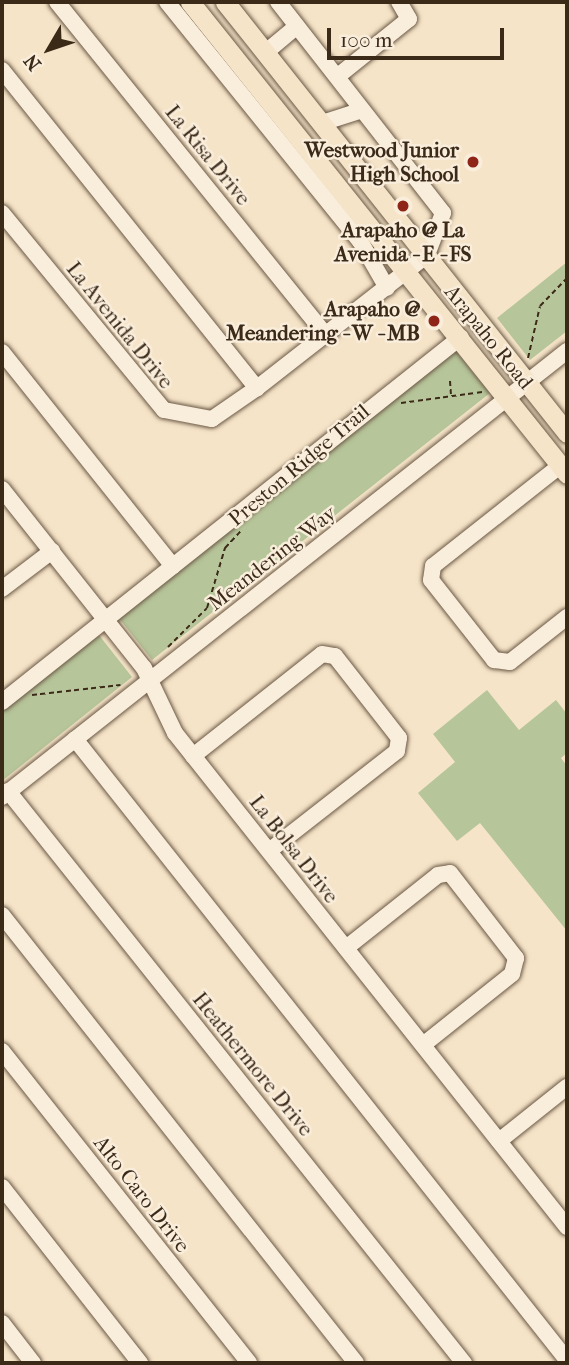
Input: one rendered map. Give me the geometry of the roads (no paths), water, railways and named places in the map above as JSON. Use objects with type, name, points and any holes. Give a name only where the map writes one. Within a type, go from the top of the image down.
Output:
[{"type":"main road","name":"Arapaho Road","points":[[190,2],[509,397],[564,470]]},
{"type":"main road","name":"Arapaho Road","points":[[228,3],[567,433]]},
{"type":"main road","points":[[205,21],[228,3]]},
{"type":"street","name":"La Risa Drive","points":[[57,2],[326,335]]},
{"type":"street","points":[[167,2],[360,241],[387,288]]},
{"type":"street","points":[[278,2],[362,110],[440,203],[443,213],[427,255]]},
{"type":"street","points":[[338,76],[409,19],[399,2]]},
{"type":"street","points":[[265,52],[297,26]]},
{"type":"street","points":[[2,70],[257,388]]},
{"type":"street","points":[[322,123],[362,110]]},
{"type":"street","name":"La Avenida Drive","points":[[2,213],[164,410],[212,419],[257,388],[427,255]]},
{"type":"street","points":[[2,702],[461,337]]},
{"type":"street","name":"Meandering Way","points":[[5,794],[75,739],[148,674],[567,351]]},
{"type":"street","points":[[2,352],[173,566]]},
{"type":"street","points":[[564,470],[433,566],[431,580],[494,660],[510,662],[567,617]]},
{"type":"street","name":"La Bolsa Drive","points":[[2,489],[107,618],[148,674],[193,756],[567,1227]]},
{"type":"street","points":[[2,589],[52,551]]},
{"type":"street","points":[[193,756],[322,654],[343,667],[399,738],[397,751],[269,851]]},
{"type":"street","points":[[75,739],[567,1360]]},
{"type":"street","name":"Heathermore Drive","points":[[5,794],[464,1363]]},
{"type":"street","points":[[346,948],[438,875],[450,873],[516,958],[512,974],[423,1045]]},
{"type":"street","points":[[2,915],[356,1363]]},
{"type":"street","name":"Alto Caro Drive","points":[[2,1051],[249,1363]]},
{"type":"street","points":[[499,1141],[567,1087]]},
{"type":"street","points":[[2,1186],[141,1363]]},
{"type":"street","points":[[2,1323],[33,1363]]},
{"type":"place","name":"Westwood Junior High School","points":[[473,162]]},
{"type":"place","name":"Arapaho @ La Avenida - E - FS","points":[[403,206]]},
{"type":"place","name":"Arapaho @ Meandering - W - MB","points":[[434,321]]}]
